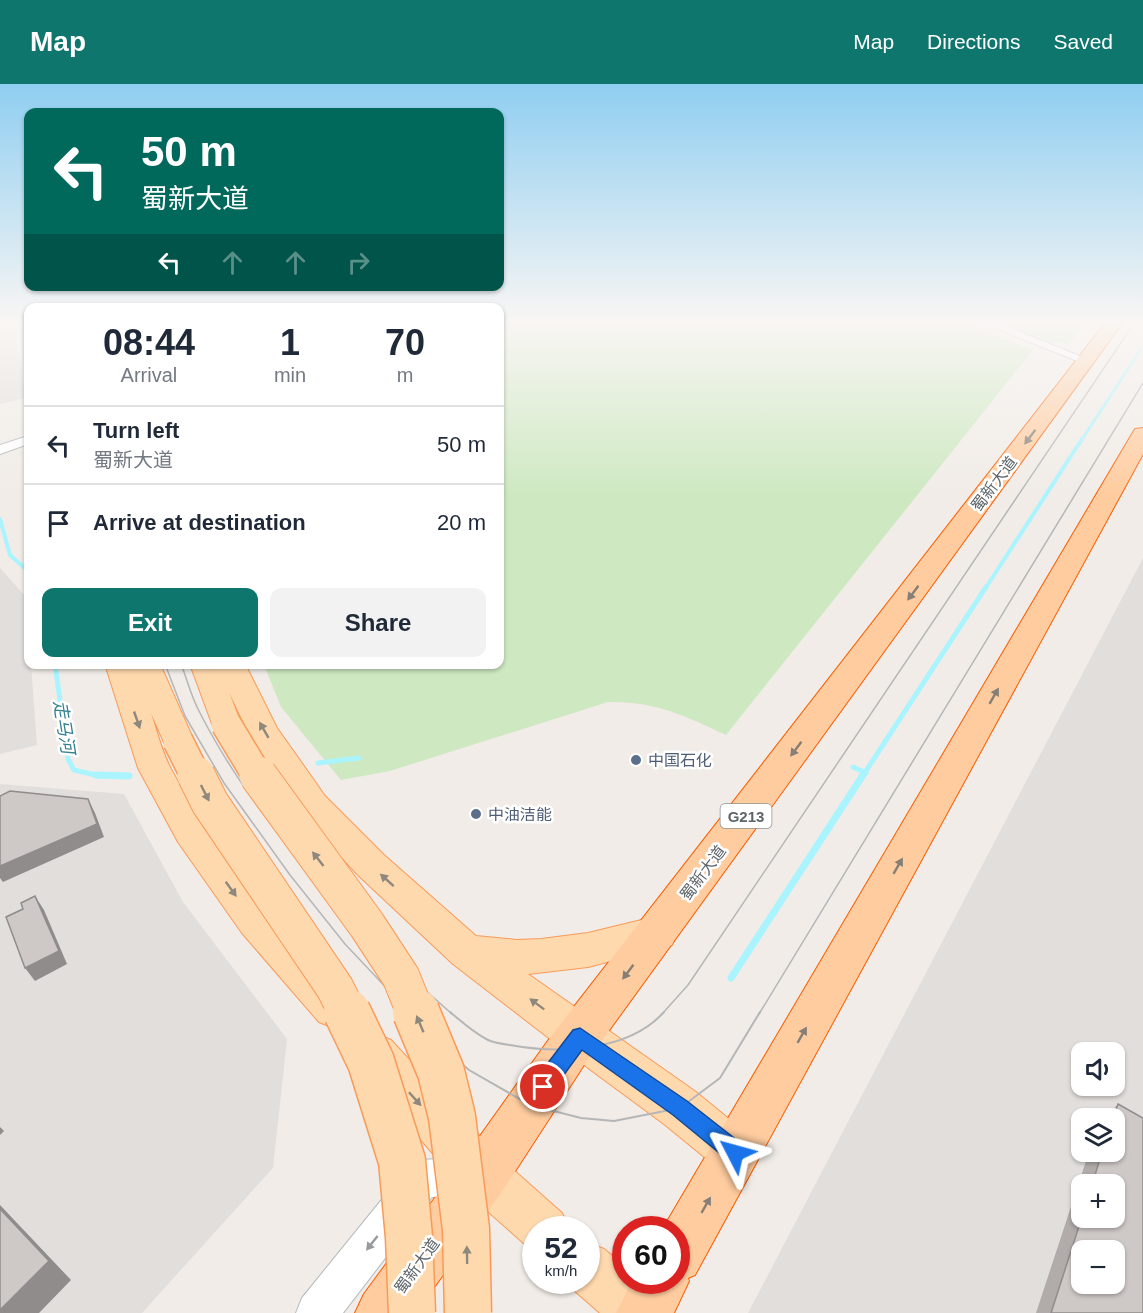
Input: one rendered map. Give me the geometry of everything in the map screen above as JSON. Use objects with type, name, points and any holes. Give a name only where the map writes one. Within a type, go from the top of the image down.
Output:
[{"type":"highway","name":"蜀新大道","points":[[383,1313],[483,1175],[562,1059],[1072,379]]},
{"type":"highway","points":[[690,1232],[1143,435]]},
{"type":"highway","points":[[641,1313],[653,1294]]},
{"type":"main road","points":[[121,669],[153,768],[197,841],[255,922],[483,1175],[529,1216]]},
{"type":"main road","points":[[147,669],[178,741],[210,803],[334,988],[371,1062],[402,1161],[410,1237],[412,1313]]},
{"type":"main road","points":[[206,669],[226,724],[260,779],[367,925],[400,977],[441,1072],[453,1117],[466,1229],[468,1313]]},
{"type":"main road","points":[[232,669],[264,732],[313,805],[371,865],[467,952],[580,1037],[680,1108],[735,1153]]},
{"type":"main road","points":[[467,952],[487,956],[530,957],[601,948],[658,933]]},
{"type":"main road","points":[[600,1279],[641,1313]]},
{"type":"street","points":[[0,450],[24,441]]},
{"type":"street","points":[[317,1313],[422,1179],[483,1175]]},
{"type":"shaded area","points":[[0,379],[23,379],[24,398],[0,404]]},
{"type":"shaded area","points":[[1143,558],[1143,1313],[748,1313]]},
{"type":"shaded area","points":[[0,568],[24,595],[24,669],[31,669],[37,745],[0,754]]},
{"type":"shaded area","points":[[0,784],[124,794],[183,902],[287,1039],[273,1168],[142,1313],[0,1313]]},
{"type":"green space","points":[[504,379],[1010,379],[726,735],[683,716],[655,707],[608,702],[390,771],[341,780],[281,707],[266,669],[504,669]]},
{"type":"building","points":[[10,791],[88,799],[97,824],[0,866],[0,796]]},
{"type":"building","points":[[35,896],[59,951],[25,968],[6,917],[23,909],[21,903]]},
{"type":"building","points":[[1118,1104],[1143,1118],[1143,1313],[1051,1313],[1071,1251],[1071,1294],[1125,1294],[1125,1240],[1075,1240],[1078,1228],[1125,1228],[1125,1174],[1095,1174],[1099,1162],[1125,1162],[1125,1108],[1117,1108]]},
{"type":"building","points":[[0,1209],[49,1261],[0,1310]]},
{"type":"waterway","points":[[1081,441],[1121,379]]},
{"type":"waterway","points":[[985,589],[1082,439]]},
{"type":"waterway","name":"走马河","points":[[0,519],[10,555],[24,567]]},
{"type":"waterway","points":[[865,773],[986,587]]},
{"type":"waterway","name":"走马河","points":[[56,669],[68,759],[74,770],[100,776],[129,776],[96,775]]},
{"type":"waterway","name":"走马河","points":[[318,763],[359,758]]},
{"type":"waterway","name":"走马河","points":[[853,767],[865,773]]},
{"type":"waterway","name":"走马河","points":[[862,777],[865,773]]},
{"type":"waterway","points":[[731,978],[863,775]]},
{"type":"tram line","points":[[663,1013],[688,985],[1096,379]]},
{"type":"tram line","points":[[759,1014],[1143,383]]},
{"type":"tram line","points":[[167,669],[185,716],[224,783],[290,875],[345,944],[411,1014]]},
{"type":"tram line","points":[[183,669],[196,705],[222,753],[279,835],[311,874],[380,948],[452,1014]]},
{"type":"tram line","points":[[409,1012],[442,1047],[469,1070],[530,1105],[581,1118],[614,1121],[680,1108],[720,1078],[760,1012]]},
{"type":"tram line","points":[[450,1012],[473,1031],[490,1041],[550,1049],[592,1047],[612,1042],[632,1035],[663,1013]]},
{"type":"place","name":"中国石化","points":[[636,760]]},
{"type":"place","name":"中油洁能","points":[[476,814]]},
{"type":"route","points":[[543,1087],[568,1050],[580,1037],[680,1108],[735,1153]]}]
